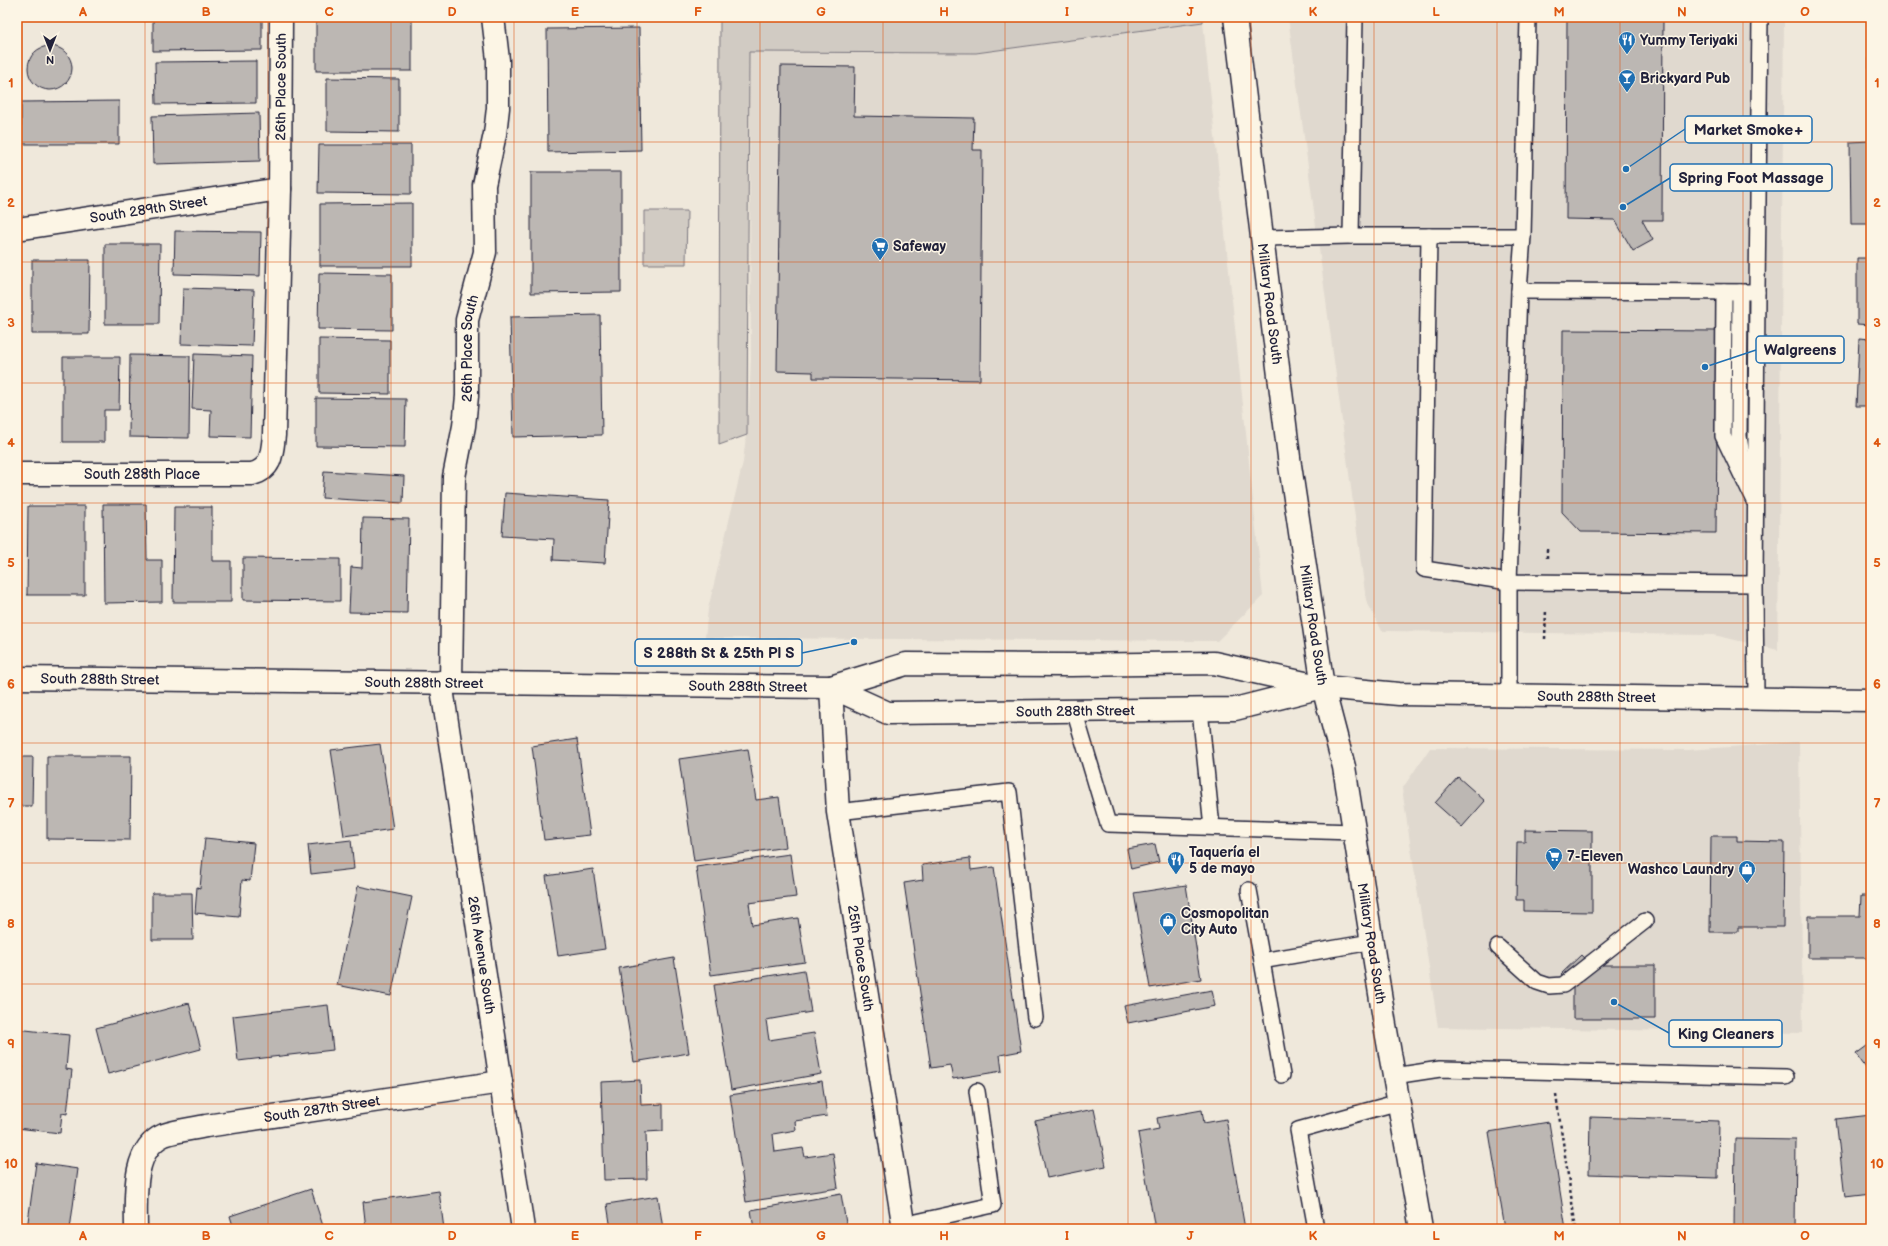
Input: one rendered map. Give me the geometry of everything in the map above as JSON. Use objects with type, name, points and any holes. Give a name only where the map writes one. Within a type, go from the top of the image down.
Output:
[{"type":"main road","name":"26th Place South","points":[[266,467],[272,455],[274,435],[280,189],[281,17]]},
{"type":"main road","name":"26th Place South","points":[[446,682],[454,477],[464,426],[467,396],[467,320],[485,252],[484,185],[495,134],[498,108],[498,60],[493,17]]},
{"type":"main road","name":"Military Road South","points":[[1236,17],[1264,238],[1290,465],[1322,687],[1344,767],[1371,942],[1421,1229]]},
{"type":"main road","name":"South 289th Street","points":[[17,229],[280,189]]},
{"type":"main road","name":"South 288th Place","points":[[17,474],[237,475],[260,472],[266,467]]},
{"type":"main road","name":"South 288th Street","points":[[17,678],[831,687],[906,664],[1071,665],[1214,663],[1322,687],[1399,694],[1871,700]]},
{"type":"main road","name":"26th Avenue South","points":[[446,682],[501,1082],[523,1229]]},
{"type":"main road","name":"South 288th Street","points":[[831,687],[888,713],[1235,709],[1322,687]]},
{"type":"main road","name":"25th Place South","points":[[831,687],[838,812],[904,1227]]},
{"type":"main road","name":"South 287th Street","points":[[136,1229],[138,1179],[141,1164],[147,1147],[163,1136],[206,1126],[501,1082]]},
{"type":"lane","points":[[1351,236],[1355,17]]},
{"type":"lane","points":[[1509,696],[1509,582],[1519,291],[1523,236],[1528,17]]},
{"type":"lane","points":[[1756,699],[1755,584],[1760,17]]},
{"type":"lane","points":[[1264,238],[1351,236],[1523,236]]},
{"type":"lane","points":[[1429,236],[1424,569],[1509,582],[1755,584]]},
{"type":"lane","points":[[1519,291],[1757,292]]},
{"type":"lane","points":[[1724,292],[1723,436],[1756,503]]},
{"type":"lane","points":[[1740,292],[1739,436],[1746,484]]},
{"type":"lane","points":[[1074,710],[1108,824],[1353,832]]},
{"type":"lane","points":[[1200,710],[1212,827]]},
{"type":"lane","points":[[838,812],[1009,792],[1035,1018]]},
{"type":"lane","points":[[1249,890],[1282,1075]]},
{"type":"lane","points":[[1498,947],[1537,982],[1549,986],[1563,985],[1644,921]]},
{"type":"lane","points":[[1262,961],[1371,942]]},
{"type":"lane","points":[[1394,1076],[1440,1069],[1786,1077]]},
{"type":"lane","points":[[904,1227],[993,1205],[977,1091]]},
{"type":"lane","points":[[1316,1229],[1298,1130],[1399,1102]]},
{"type":"path","points":[[1547,548],[1547,562]]},
{"type":"path","points":[[1545,640],[1546,609]]},
{"type":"path","points":[[1554,1072],[1558,1120],[1576,1229]]},
{"type":"shaded area","points":[[720,17],[1203,17],[1203,22],[976,53],[749,52],[747,435],[719,445]]},
{"type":"shaded area","points":[[1288,17],[1784,17],[1778,650],[1714,635],[1382,631],[1366,600]]},
{"type":"shaded area","points":[[1203,22],[1263,596],[1217,641],[705,638],[708,609],[743,462],[749,409],[751,357],[749,52],[976,53]]},
{"type":"shaded area","points":[[644,211],[687,211],[686,264],[644,264]]},
{"type":"shaded area","points":[[1799,742],[1803,1033],[1438,1027],[1402,789],[1430,748],[1688,750]]},
{"type":"building","points":[[153,17],[262,17],[262,50],[153,51]]},
{"type":"building","points":[[316,17],[412,17],[412,71],[316,71]]},
{"type":"building","points":[[1567,17],[1663,17],[1662,220],[1642,220],[1653,240],[1633,251],[1615,220],[1566,219]]},
{"type":"building","points":[[639,28],[641,150],[548,152],[547,29]]},
{"type":"building","points":[[1869,40],[1871,40],[1871,105],[1869,105]]},
{"type":"building","points":[[46,46],[54,46],[66,52],[72,64],[72,72],[66,84],[54,90],[46,90],[34,84],[28,72],[28,64],[34,52]]},
{"type":"building","points":[[256,61],[256,103],[156,104],[155,62]]},
{"type":"building","name":"Safeway","points":[[781,66],[855,67],[854,116],[974,118],[973,150],[982,150],[980,380],[813,378],[813,372],[777,371]]},
{"type":"building","points":[[327,78],[399,79],[399,132],[327,131]]},
{"type":"building","points":[[119,101],[119,144],[21,144],[21,102]]},
{"type":"building","points":[[259,113],[260,161],[153,164],[152,116]]},
{"type":"building","points":[[1871,141],[1871,224],[1851,224],[1850,142]]},
{"type":"building","points":[[319,145],[411,145],[411,194],[318,193]]},
{"type":"building","points":[[531,172],[621,172],[621,292],[531,293]]},
{"type":"building","points":[[412,203],[412,266],[320,266],[320,204]]},
{"type":"building","points":[[175,231],[261,232],[260,276],[174,274]]},
{"type":"building","points":[[105,244],[160,244],[159,324],[105,324]]},
{"type":"building","points":[[1857,258],[1871,258],[1871,325],[1857,324]]},
{"type":"building","points":[[32,260],[90,260],[89,334],[32,334]]},
{"type":"building","points":[[319,273],[392,274],[392,330],[318,329]]},
{"type":"building","points":[[183,288],[254,290],[252,346],[181,344]]},
{"type":"building","points":[[600,315],[602,435],[513,437],[510,317]]},
{"type":"building","points":[[1563,330],[1718,331],[1716,533],[1581,532],[1562,512]]},
{"type":"building","points":[[1859,338],[1871,339],[1871,406],[1856,406]]},
{"type":"building","points":[[319,339],[390,340],[390,394],[319,393]]},
{"type":"building","points":[[194,354],[252,356],[250,437],[210,436],[211,410],[192,409]]},
{"type":"building","points":[[130,355],[190,356],[189,438],[129,437]]},
{"type":"building","points":[[63,357],[120,357],[119,410],[104,410],[104,442],[63,442]]},
{"type":"building","points":[[316,398],[406,399],[405,447],[316,446]]},
{"type":"building","points":[[1871,456],[1871,521],[1869,521]]},
{"type":"building","points":[[324,471],[404,476],[403,503],[322,498]]},
{"type":"building","points":[[505,493],[609,500],[605,563],[553,560],[554,539],[502,536]]},
{"type":"building","points":[[103,504],[146,504],[147,560],[162,560],[162,602],[104,603]]},
{"type":"building","points":[[28,506],[85,506],[85,595],[27,595]]},
{"type":"building","points":[[174,507],[212,507],[212,561],[231,561],[231,602],[173,602]]},
{"type":"building","points":[[363,518],[409,519],[407,613],[349,612],[351,567],[362,568]]},
{"type":"building","points":[[1870,541],[1871,621],[1869,621]]},
{"type":"building","points":[[243,558],[340,559],[340,601],[243,600]]},
{"type":"building","points":[[577,739],[590,835],[544,840],[532,746]]},
{"type":"building","points":[[380,744],[393,829],[344,836],[331,750]]},
{"type":"building","points":[[748,749],[756,800],[779,797],[786,847],[694,861],[679,759]]},
{"type":"building","points":[[47,756],[131,756],[130,840],[47,839]]},
{"type":"building","points":[[17,757],[33,757],[32,806],[17,806]]},
{"type":"building","points":[[1458,777],[1485,801],[1462,827],[1435,803]]},
{"type":"building","name":"7-Eleven","points":[[1525,830],[1592,831],[1592,912],[1524,911],[1524,900],[1516,900],[1517,842],[1525,842]]},
{"type":"building","name":"Washco Laundry","points":[[1711,836],[1737,836],[1737,841],[1784,842],[1783,927],[1738,927],[1738,932],[1710,932]]},
{"type":"building","points":[[205,838],[254,843],[250,881],[242,880],[239,917],[195,913],[197,887],[200,888]]},
{"type":"building","points":[[351,840],[354,869],[311,874],[308,845]]},
{"type":"building","points":[[1155,844],[1159,862],[1131,869],[1127,849]]},
{"type":"building","points":[[790,854],[796,897],[749,903],[752,925],[798,918],[805,962],[711,975],[696,867]]},
{"type":"building","points":[[970,858],[971,870],[994,867],[1021,1051],[1000,1055],[1002,1071],[953,1079],[950,1065],[931,1068],[904,883],[923,880],[922,865]]},
{"type":"building","points":[[593,869],[605,949],[558,956],[546,876]]},
{"type":"building","name":"Cosmopolitan City Auto","points":[[1186,885],[1201,979],[1150,988],[1134,893]]},
{"type":"building","points":[[358,886],[412,897],[391,996],[337,985]]},
{"type":"building","points":[[152,893],[192,893],[193,940],[152,940]]},
{"type":"building","points":[[1861,896],[1871,896],[1871,958],[1808,958],[1808,916],[1860,916]]},
{"type":"building","points":[[1581,955],[1590,965],[1655,965],[1655,1019],[1573,1019],[1573,985],[1561,974]]},
{"type":"building","points":[[674,958],[689,1053],[634,1062],[619,968]]},
{"type":"building","points":[[804,970],[811,1012],[766,1020],[769,1040],[814,1033],[821,1074],[731,1090],[714,985]]},
{"type":"building","points":[[1212,990],[1215,1006],[1128,1023],[1124,1006]]},
{"type":"building","points":[[189,1003],[201,1049],[108,1074],[96,1028]]},
{"type":"building","points":[[328,1005],[333,1050],[238,1061],[233,1016]]},
{"type":"building","points":[[17,1029],[69,1035],[66,1069],[72,1070],[67,1114],[62,1113],[60,1133],[17,1128],[17,1093],[20,1093],[23,1066],[17,1065]]},
{"type":"building","points":[[1871,1043],[1871,1075],[1856,1054]]},
{"type":"building","points":[[640,1080],[641,1105],[663,1104],[663,1131],[646,1132],[647,1179],[604,1180],[601,1082]]},
{"type":"building","points":[[822,1081],[827,1116],[795,1121],[796,1130],[773,1134],[775,1152],[803,1148],[805,1157],[833,1153],[838,1188],[746,1202],[730,1095]]},
{"type":"building","points":[[1094,1109],[1106,1166],[1047,1178],[1035,1121]]},
{"type":"building","points":[[1202,1110],[1204,1123],[1226,1119],[1245,1229],[1155,1229],[1138,1133],[1159,1129],[1157,1118]]},
{"type":"building","points":[[1871,1115],[1871,1194],[1845,1197],[1836,1119]]},
{"type":"building","points":[[1590,1117],[1719,1121],[1718,1178],[1589,1174]]},
{"type":"building","points":[[1549,1122],[1566,1229],[1505,1229],[1489,1132]]},
{"type":"building","points":[[1735,1139],[1796,1140],[1795,1229],[1734,1229]]},
{"type":"building","points":[[36,1163],[78,1169],[70,1229],[27,1229]]},
{"type":"building","points":[[311,1189],[324,1229],[234,1229],[230,1216]]},
{"type":"building","points":[[439,1191],[444,1229],[366,1229],[363,1202]]},
{"type":"building","points":[[841,1194],[847,1229],[754,1229],[751,1210]]},
{"type":"building","points":[[658,1196],[663,1229],[611,1229],[607,1204]]},
{"type":"place","name":"Yummy Teriyaki","points":[[1627,55]]},
{"type":"place","name":"Brickyard Pub","points":[[1627,93]]},
{"type":"place","name":"Market Smoke+","points":[[1626,169]]},
{"type":"place","name":"Spring Foot Massage","points":[[1623,207]]},
{"type":"place","name":"Safeway","points":[[880,261]]},
{"type":"place","name":"Walgreens","points":[[1705,367]]},
{"type":"place","name":"S 288th St & 25th Pl S","points":[[854,642]]},
{"type":"place","name":"7-Eleven","points":[[1554,871]]},
{"type":"place","name":"Taquería el 5 de mayo","points":[[1176,875]]},
{"type":"place","name":"Washco Laundry","points":[[1747,884]]},
{"type":"place","name":"Cosmopolitan City Auto","points":[[1168,936]]},
{"type":"place","name":"King Cleaners","points":[[1614,1002]]}]
